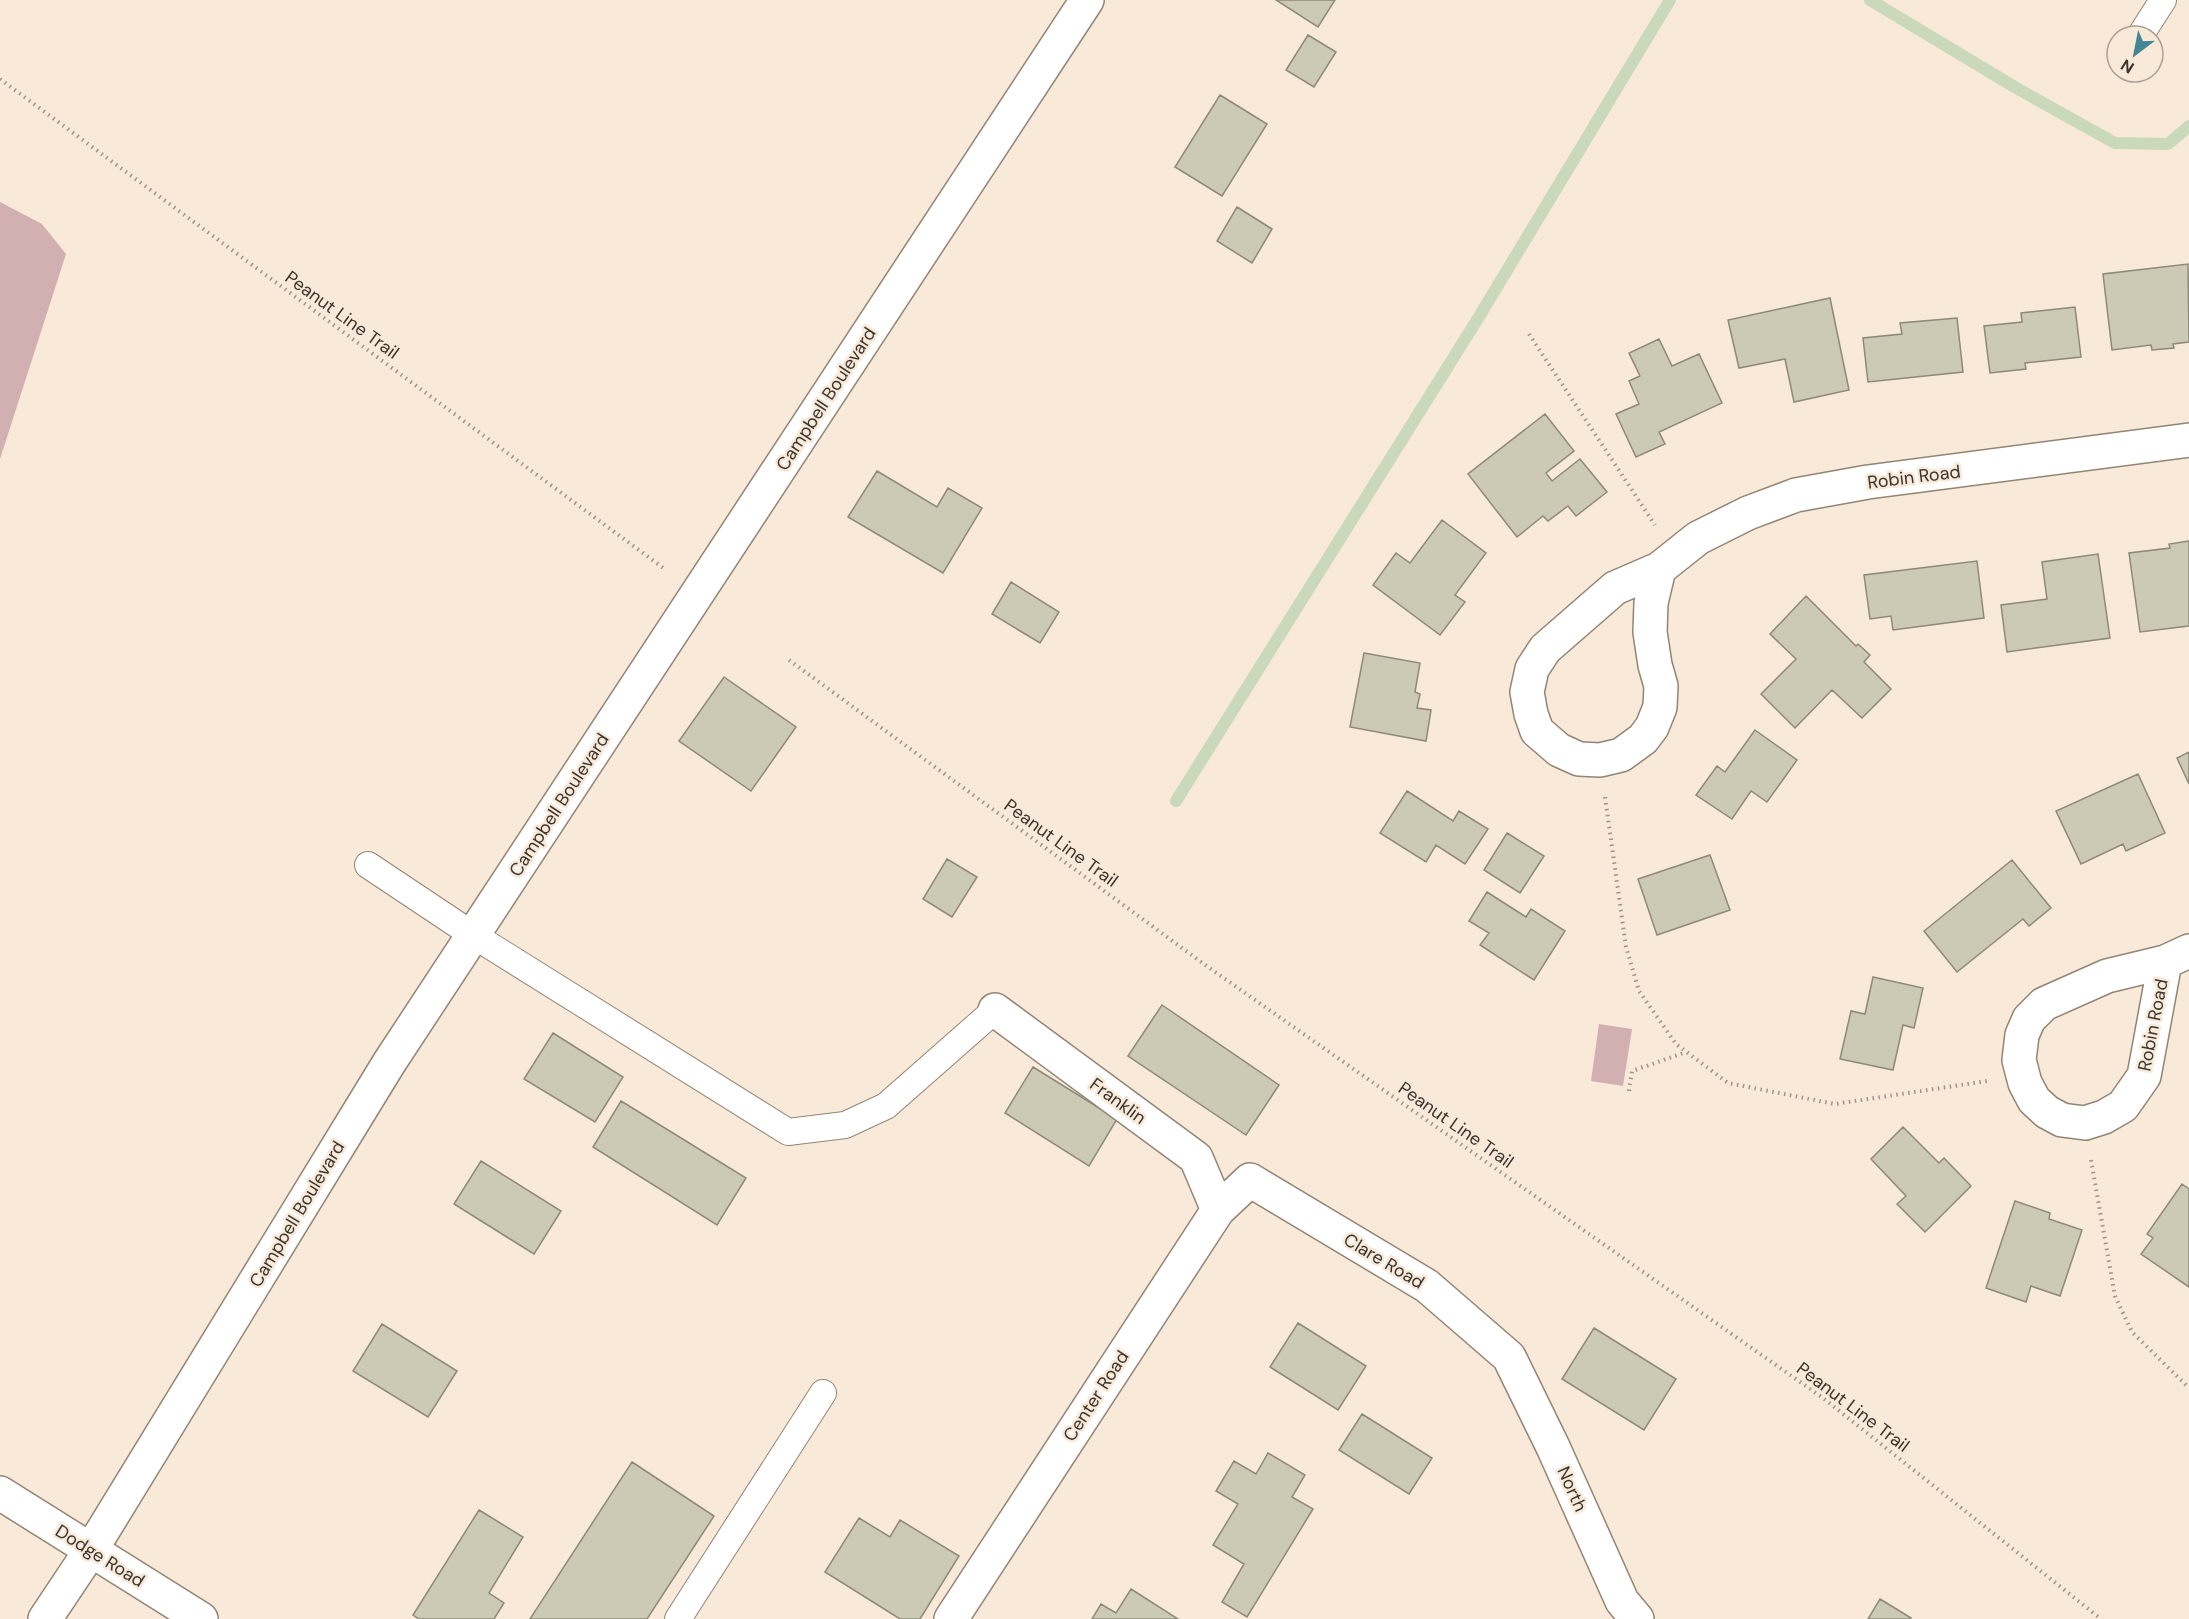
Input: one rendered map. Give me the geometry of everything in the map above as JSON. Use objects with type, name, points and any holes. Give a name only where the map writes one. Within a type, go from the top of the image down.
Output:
[{"type":"street","name":"Campbell Boulevard","points":[[45,1619],[91,1550],[389,1063],[1087,0]]},
{"type":"street","name":"Robin Road","points":[[1667,562],[1652,603],[1650,632],[1661,686],[1660,707],[1652,727],[1643,739],[1621,755],[1600,760],[1579,759],[1559,750],[1537,731],[1527,692],[1532,669],[1545,649],[1616,588],[1667,562],[1708,532],[1748,513],[1796,495],[1868,482],[2189,440]]},
{"type":"street","name":"Robin Road","points":[[2177,956],[2148,1049],[2144,1076],[2123,1106],[2104,1118],[2085,1123],[2062,1120],[2034,1100],[2023,1076],[2019,1060],[2022,1035],[2029,1019],[2044,1004],[2107,976],[2177,956]]},
{"type":"street","name":"Franklin","points":[[995,1010],[1196,1158],[1218,1210]]},
{"type":"street","name":"Center Road","points":[[951,1619],[1218,1210],[1250,1180]]},
{"type":"street","name":"Clare Road","points":[[1250,1180],[1426,1286],[1509,1357]]},
{"type":"street","name":"North","points":[[1509,1357],[1554,1447],[1622,1601],[1636,1619]]},
{"type":"street","name":"Dodge Road","points":[[0,1493],[201,1619]]},
{"type":"lane","points":[[2148,24],[2163,0]]},
{"type":"lane","points":[[368,865],[473,935],[788,1132],[845,1125],[886,1106],[995,1010]]},
{"type":"lane","points":[[678,1619],[823,1393]]},
{"type":"path","name":"Peanut Line Trail","points":[[0,80],[668,571]]},
{"type":"path","points":[[1529,334],[1667,562]]},
{"type":"path","name":"Peanut Line Trail","points":[[789,660],[1208,967],[1823,1398],[2102,1619]]},
{"type":"path","points":[[1600,760],[1626,947],[1639,991],[1676,1044],[1728,1083],[1835,1104],[2023,1076]]},
{"type":"path","points":[[1629,1091],[1632,1071],[1687,1052]]},
{"type":"path","points":[[2085,1123],[2115,1296],[2132,1332],[2189,1388]]},
{"type":"shaded area","points":[[0,202],[42,224],[66,254],[0,459]]},
{"type":"shaded area","points":[[1599,1024],[1632,1029],[1623,1086],[1591,1081]]},
{"type":"building","points":[[1276,0],[1335,0],[1318,27]]},
{"type":"building","points":[[1308,35],[1336,52],[1314,87],[1286,70]]},
{"type":"building","points":[[1220,95],[1267,124],[1222,196],[1175,167]]},
{"type":"building","points":[[1237,207],[1272,229],[1252,263],[1217,241]]},
{"type":"building","points":[[2188,264],[2189,342],[2173,344],[2174,348],[2152,350],[2151,345],[2112,350],[2103,274]]},
{"type":"building","points":[[1830,298],[1849,390],[1794,402],[1785,359],[1739,368],[1728,320]]},
{"type":"building","points":[[2075,307],[2081,357],[2025,363],[2026,369],[1990,373],[1984,326],[2022,322],[2021,313]]},
{"type":"building","points":[[1957,318],[1963,372],[1868,382],[1863,338],[1902,334],[1900,323]]},
{"type":"building","points":[[1659,339],[1672,366],[1699,354],[1722,403],[1659,432],[1665,444],[1636,457],[1616,414],[1639,404],[1629,381],[1640,376],[1629,353]]},
{"type":"building","points":[[1545,414],[1574,451],[1546,473],[1552,481],[1580,459],[1607,492],[1576,516],[1568,506],[1548,521],[1543,516],[1517,537],[1468,474]]},
{"type":"building","points":[[877,471],[937,507],[948,488],[982,508],[943,573],[848,517]]},
{"type":"building","points":[[1442,520],[1486,553],[1455,595],[1465,602],[1440,635],[1373,585],[1396,553],[1410,563]]},
{"type":"building","points":[[2189,541],[2189,626],[2140,632],[2129,553],[2170,548],[2169,544]]},
{"type":"building","points":[[2098,554],[2110,638],[2007,652],[2001,605],[2047,599],[2042,562]]},
{"type":"building","points":[[1977,561],[1984,618],[1893,630],[1891,616],[1870,619],[1864,575]]},
{"type":"building","points":[[1011,582],[1059,612],[1040,643],[992,614]]},
{"type":"building","points":[[1806,596],[1856,646],[1858,644],[1870,655],[1864,662],[1891,689],[1862,718],[1832,690],[1795,728],[1761,694],[1796,659],[1770,634]]},
{"type":"building","points":[[1364,653],[1420,663],[1415,692],[1420,694],[1417,708],[1431,710],[1426,741],[1350,727]]},
{"type":"building","points":[[724,677],[796,727],[751,791],[679,741]]},
{"type":"building","points":[[1755,730],[1797,760],[1767,802],[1751,791],[1732,819],[1696,795],[1717,766],[1725,772]]},
{"type":"building","points":[[2189,752],[2189,784],[2177,758]]},
{"type":"building","points":[[2138,774],[2165,833],[2126,851],[2123,844],[2081,864],[2056,811]]},
{"type":"building","points":[[1407,791],[1453,821],[1459,811],[1488,829],[1465,864],[1436,845],[1426,862],[1380,833]]},
{"type":"building","points":[[1507,833],[1544,856],[1520,893],[1484,870]]},
{"type":"building","points":[[1710,855],[1730,910],[1657,935],[1638,879]]},
{"type":"building","points":[[947,859],[977,877],[952,917],[923,899]]},
{"type":"building","points":[[2012,860],[2051,908],[2029,926],[2023,919],[1957,972],[1924,931]]},
{"type":"building","points":[[1487,892],[1526,917],[1531,909],[1565,931],[1534,980],[1480,945],[1489,933],[1469,921]]},
{"type":"building","points":[[1873,977],[1923,988],[1914,1028],[1903,1025],[1893,1070],[1840,1059],[1851,1011],[1865,1014]]},
{"type":"building","points":[[1162,1005],[1279,1085],[1246,1135],[1128,1056]]},
{"type":"building","points":[[553,1033],[623,1077],[595,1122],[524,1079]]},
{"type":"building","points":[[1033,1067],[1117,1119],[1089,1166],[1005,1113]]},
{"type":"building","points":[[621,1101],[746,1178],[717,1225],[593,1147]]},
{"type":"building","points":[[1903,1127],[1939,1163],[1944,1158],[1971,1186],[1925,1232],[1897,1204],[1906,1196],[1871,1159]]},
{"type":"building","points":[[481,1161],[561,1211],[534,1254],[454,1204]]},
{"type":"building","points":[[2182,1184],[2189,1189],[2189,1287],[2141,1254],[2153,1238],[2147,1234]]},
{"type":"building","points":[[2015,1201],[2050,1213],[2049,1219],[2082,1230],[2060,1296],[2031,1286],[2026,1302],[1986,1288]]},
{"type":"building","points":[[1298,1323],[1366,1366],[1338,1410],[1270,1367]]},
{"type":"building","points":[[382,1324],[457,1371],[428,1417],[353,1371]]},
{"type":"building","points":[[1594,1328],[1676,1379],[1644,1430],[1562,1379]]},
{"type":"building","points":[[1362,1414],[1432,1458],[1409,1494],[1339,1450]]},
{"type":"building","points":[[1268,1453],[1305,1475],[1292,1497],[1313,1509],[1247,1617],[1222,1602],[1244,1564],[1213,1545],[1238,1504],[1216,1491],[1234,1461],[1256,1474]]},
{"type":"building","points":[[632,1462],[714,1516],[647,1619],[530,1619]]},
{"type":"building","points":[[479,1510],[523,1537],[489,1593],[504,1603],[494,1619],[419,1619],[413,1615]]},
{"type":"building","points":[[859,1518],[890,1537],[900,1520],[959,1556],[920,1619],[900,1619],[825,1572]]},
{"type":"building","points":[[1131,1589],[1178,1619],[1092,1619],[1101,1604],[1116,1613]]},
{"type":"building","points":[[1880,1599],[1911,1618],[1868,1619]]},
{"type":"waterway","points":[[1176,801],[1477,320],[1670,0]]},
{"type":"waterway","points":[[1870,0],[2018,89],[2115,143],[2168,144],[2189,126]]}]
